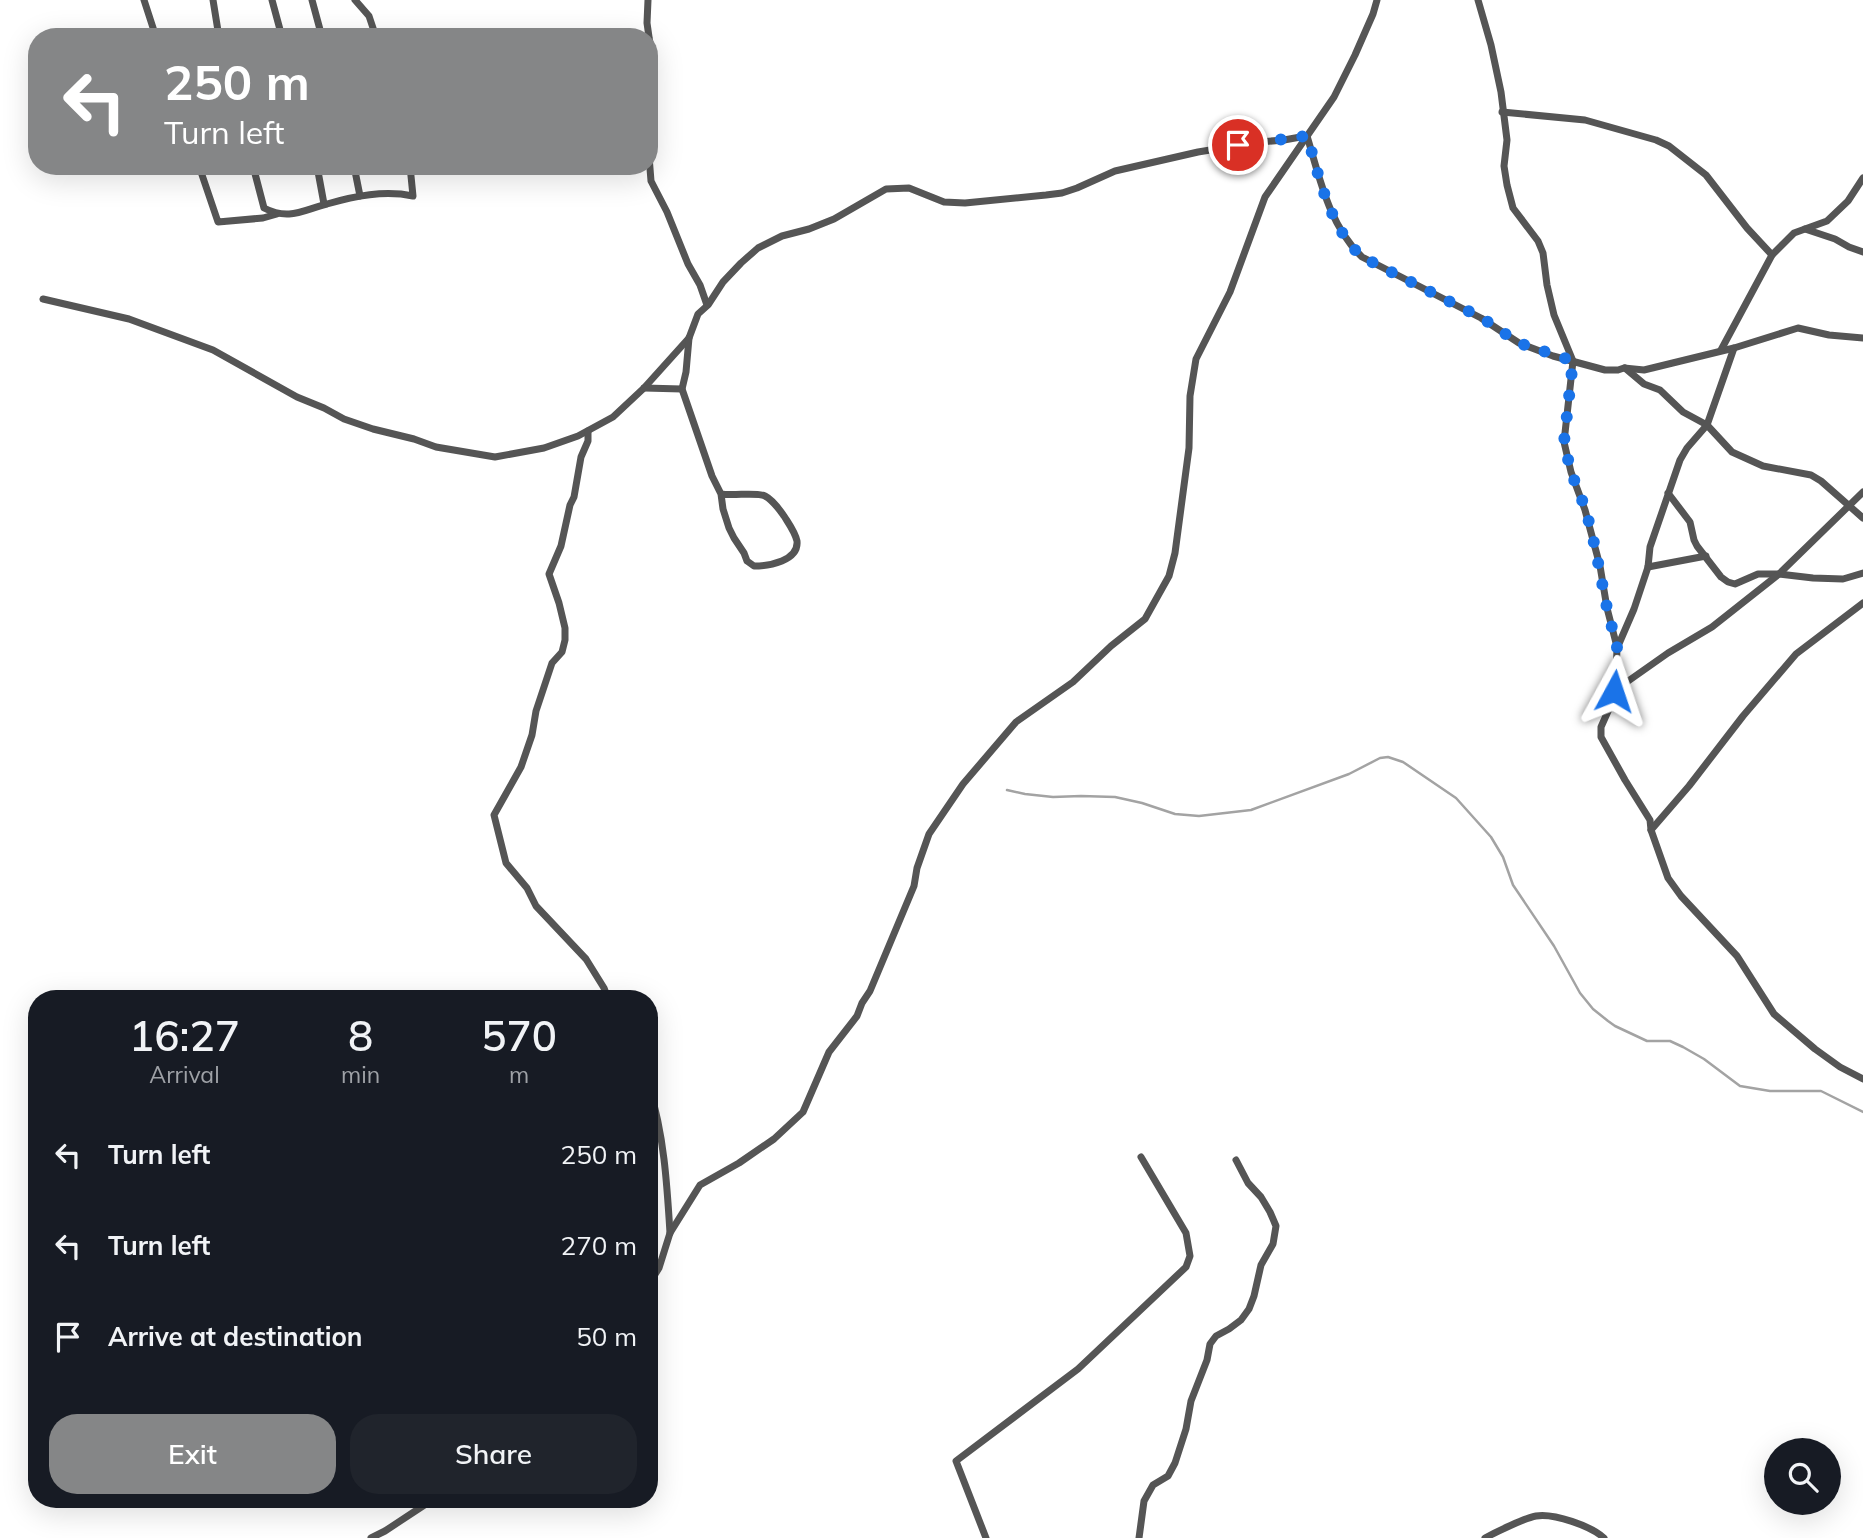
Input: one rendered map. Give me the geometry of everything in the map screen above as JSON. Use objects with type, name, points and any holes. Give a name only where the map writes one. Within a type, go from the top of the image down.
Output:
[{"type":"street","points":[[144,0],[153,28]]},
{"type":"street","points":[[213,0],[218,28]]},
{"type":"street","points":[[272,0],[280,28]]},
{"type":"street","points":[[312,0],[320,28]]},
{"type":"street","points":[[355,0],[369,16],[373,28]]},
{"type":"street","points":[[648,0],[648,28]]},
{"type":"street","points":[[658,1270],[670,1233],[700,1185],[774,1139],[803,1112],[829,1052],[857,1016],[870,991],[914,886],[917,868],[929,834],[963,783],[1016,722],[1073,682],[1145,619],[1169,576],[1175,554],[1189,448],[1189,396],[1196,359],[1230,292],[1265,197],[1334,97],[1377,0]]},
{"type":"street","points":[[1478,0],[1501,92],[1507,140],[1504,166],[1507,185],[1514,208],[1538,241],[1543,253],[1554,315],[1573,361],[1564,442],[1571,472],[1586,510],[1617,647],[1613,700],[1601,727],[1601,737],[1650,820],[1668,878],[1681,897],[1737,956],[1774,1014],[1840,1068],[1863,1079]]},
{"type":"street","points":[[1502,112],[1585,120],[1656,140],[1668,146],[1706,175],[1747,228],[1772,254]]},
{"type":"street","points":[[721,494],[762,494],[768,497],[794,532],[797,545],[792,555],[760,566],[747,561],[729,528],[721,494],[712,476],[682,389],[689,338],[698,314],[723,282],[758,248],[782,236],[834,219],[886,189],[909,188],[944,202],[965,203],[1062,193],[1115,171],[1198,152],[1307,136]]},
{"type":"street","points":[[1307,136],[1327,202],[1349,244],[1362,257],[1482,318],[1519,343],[1605,370],[1644,370],[1734,348],[1798,328],[1829,335],[1863,338]]},
{"type":"street","points":[[202,175],[218,222],[297,213],[360,196],[391,192],[413,196],[411,175]]},
{"type":"street","points":[[255,175],[264,208],[276,214]]},
{"type":"street","points":[[319,175],[324,204]]},
{"type":"street","points":[[356,175],[360,196]]},
{"type":"street","points":[[651,175],[707,305]]},
{"type":"street","points":[[1721,350],[1772,254],[1787,238],[1827,220],[1847,201],[1863,178]]},
{"type":"street","points":[[1805,229],[1863,252]]},
{"type":"street","points":[[43,299],[129,319],[178,336],[213,350],[297,397],[344,419],[436,447],[495,457],[544,448],[588,431],[613,417],[644,388],[689,338]]},
{"type":"street","points":[[1617,647],[1634,609],[1647,568],[1650,548],[1680,460],[1707,425],[1734,348]]},
{"type":"street","points":[[1624,368],[1644,384],[1660,390],[1683,412],[1707,425],[1732,452],[1763,466],[1811,475],[1863,518]]},
{"type":"street","points":[[644,388],[682,389]]},
{"type":"street","points":[[588,431],[575,496],[570,505],[561,546],[549,574],[559,603],[565,640],[562,652],[552,663],[521,767],[494,816],[506,863],[527,888],[536,905],[586,959],[605,990]]},
{"type":"street","points":[[1614,691],[1668,653],[1712,627],[1779,574],[1863,492]]},
{"type":"street","points":[[1668,493],[1690,522],[1694,540],[1721,577],[1728,582],[1735,583],[1758,574],[1843,579],[1863,573]]},
{"type":"street","points":[[1647,568],[1706,556]]},
{"type":"street","points":[[1651,830],[1796,654],[1863,603]]},
{"type":"street","points":[[658,1119],[670,1233]]},
{"type":"street","points":[[986,1538],[956,1461],[1078,1369],[1186,1266],[1190,1256],[1186,1233],[1141,1157]]},
{"type":"street","points":[[1139,1538],[1144,1501],[1153,1485],[1168,1476],[1175,1463],[1186,1429],[1191,1401],[1207,1360],[1210,1344],[1216,1336],[1241,1320],[1249,1309],[1261,1265],[1273,1244],[1276,1226],[1270,1212],[1248,1183],[1236,1160]]},
{"type":"street","points":[[371,1538],[420,1508]]},
{"type":"street","points":[[1485,1538],[1537,1516],[1559,1518],[1586,1527],[1604,1538]]},
{"type":"waterway","points":[[1007,790],[1053,797],[1115,797],[1175,814],[1199,816],[1251,810],[1349,774],[1380,758],[1388,757],[1403,762],[1456,798],[1491,837],[1503,857],[1513,885],[1554,946],[1580,993],[1593,1009],[1608,1021],[1647,1041],[1670,1041],[1683,1047],[1740,1086],[1770,1091],[1821,1091],[1863,1112]]},
{"type":"route","points":[[1238,145],[1307,136],[1327,202],[1349,244],[1362,257],[1482,318],[1519,343],[1573,361],[1564,442],[1571,472],[1586,510],[1617,647],[1614,691]]}]
